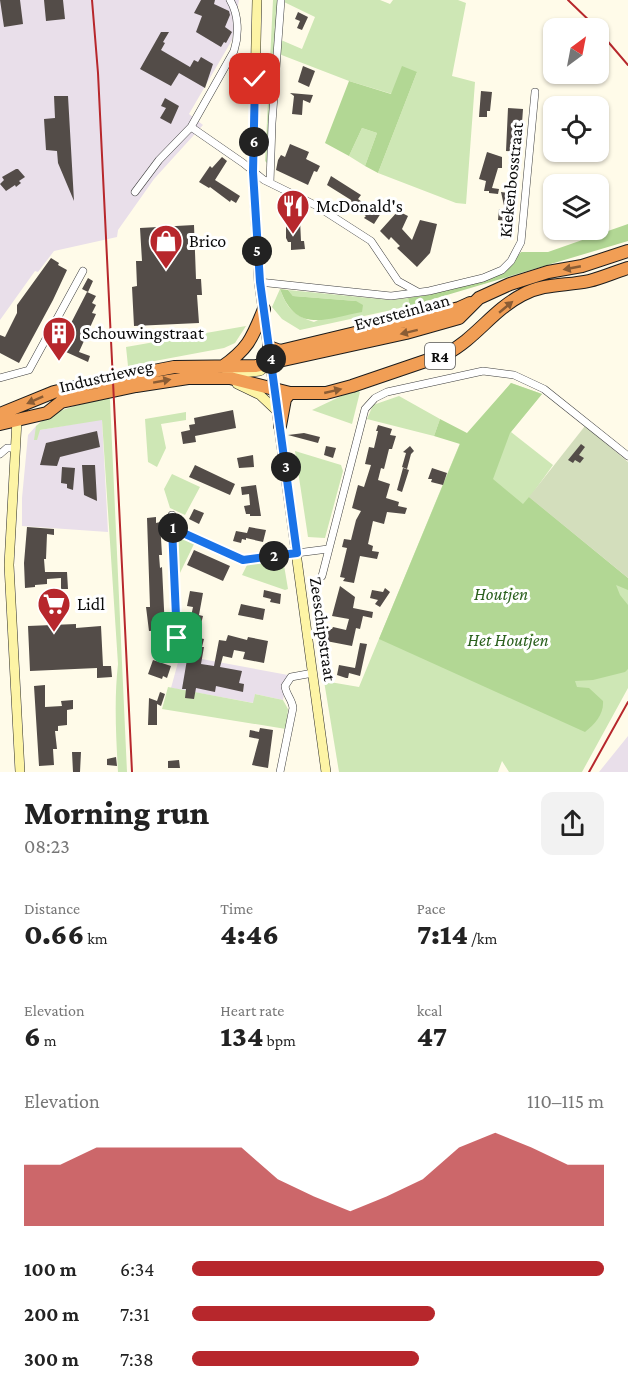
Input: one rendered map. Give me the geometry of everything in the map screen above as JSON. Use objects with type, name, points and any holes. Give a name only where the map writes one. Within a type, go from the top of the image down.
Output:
[{"type":"highway","name":"Eversteinlaan","points":[[174,367],[248,367],[406,333],[459,318],[479,298],[510,284],[548,272],[582,266],[628,251]]},
{"type":"highway","name":"R4","points":[[213,377],[230,378],[290,393],[326,393],[429,361],[458,348],[519,296],[534,289],[587,281],[628,268]]},
{"type":"highway","points":[[269,348],[280,351],[459,308],[479,298]]},
{"type":"highway","points":[[222,367],[241,353],[248,344],[264,309]]},
{"type":"highway","name":"Industrieweg","points":[[0,414],[54,392],[174,367]]},
{"type":"highway","name":"Industrieweg","points":[[0,424],[47,413],[61,402],[136,386],[188,378],[213,377]]},
{"type":"highway","points":[[279,419],[285,399],[290,393]]},
{"type":"main road","name":"Zeeschipstraat","points":[[257,0],[253,172],[260,282],[326,772]]},
{"type":"main road","points":[[213,377],[260,371],[272,362]]},
{"type":"main road","points":[[213,377],[260,395],[273,405],[279,419]]},
{"type":"main road","points":[[17,420],[9,565],[20,772]]},
{"type":"street","points":[[135,192],[159,160],[191,127],[234,51],[237,31],[236,14],[230,0]]},
{"type":"street","points":[[270,183],[281,0]]},
{"type":"street","name":"Kiekenbosstraat","points":[[260,282],[391,296],[418,292],[502,270],[517,252],[521,242],[535,92]]},
{"type":"street","points":[[191,127],[270,183],[315,206],[371,241],[398,281],[418,292]]},
{"type":"street","points":[[0,377],[29,370],[83,271]]},
{"type":"street","points":[[322,576],[364,409],[375,398],[387,392],[483,372],[514,375],[544,389],[628,456]]},
{"type":"street","points":[[0,454],[7,448],[16,448]]},
{"type":"street","points":[[172,516],[177,638]]},
{"type":"street","points":[[172,528],[243,560],[328,549]]},
{"type":"street","points":[[280,772],[293,708],[292,699],[286,693],[285,686],[291,676],[313,673]]},
{"type":"shaded area","points":[[0,0],[239,0],[232,40],[189,114],[203,125],[154,179],[118,230],[117,237],[54,251],[38,272],[35,271],[0,320]]},
{"type":"shaded area","points":[[102,419],[108,532],[22,526],[22,498],[28,435],[36,426],[40,430]]},
{"type":"shaded area","points":[[180,655],[288,675],[283,700],[255,694],[254,703],[171,688]]},
{"type":"shaded area","points":[[628,736],[628,772],[599,772]]},
{"type":"green space","points":[[273,0],[278,0],[267,163],[265,161]]},
{"type":"green space","points":[[284,0],[380,0],[390,4],[393,0],[458,0],[466,3],[452,76],[475,82],[466,204],[456,203],[378,173],[417,72],[392,94],[349,81],[279,54],[281,40],[302,49],[315,17]]},
{"type":"green space","points":[[402,66],[417,72],[378,173],[365,166],[377,133],[362,128],[349,156],[325,143],[349,81],[391,94]]},
{"type":"green space","points":[[362,128],[377,133],[365,166],[349,156]]},
{"type":"green space","points":[[628,224],[628,241],[410,306],[408,298],[474,283],[511,265],[521,252],[548,252],[582,240],[609,240],[609,231]]},
{"type":"green space","points":[[280,289],[285,302],[292,310],[301,317],[314,322],[356,301],[293,296],[288,290],[390,300],[408,298],[410,306],[300,330],[282,319],[272,307]]},
{"type":"green space","points":[[280,289],[288,290],[293,296],[356,301],[363,305],[362,312],[324,320],[303,318],[294,313]]},
{"type":"green space","points":[[246,326],[235,343],[224,348],[128,366],[126,347]]},
{"type":"green space","name":"Houtjen","points":[[511,383],[542,394],[511,432],[553,465],[530,497],[628,578],[628,688],[582,772],[509,772],[502,761],[498,772],[339,772],[324,681],[359,687],[460,443]]},
{"type":"green space","name":"Houtjen","points":[[511,383],[542,394],[510,433],[493,479],[523,504],[529,497],[628,578],[628,590],[616,585],[628,605],[628,669],[625,672],[593,680],[575,681],[577,687],[589,688],[603,701],[598,718],[585,732],[379,639],[460,444],[434,436],[440,419],[467,433]]},
{"type":"green space","points":[[356,389],[360,392],[352,424],[312,410]]},
{"type":"green space","points":[[399,396],[440,419],[434,436],[367,419],[373,405]]},
{"type":"green space","points":[[109,398],[127,772],[118,772],[116,704],[118,664],[102,420],[40,430],[37,440],[34,440],[36,426],[52,415]]},
{"type":"green space","points":[[186,412],[186,420],[161,424],[166,448],[157,467],[148,462],[145,419]]},
{"type":"green space","points":[[585,426],[628,462],[628,578],[529,497]]},
{"type":"green space","points":[[295,451],[341,465],[343,471],[325,538],[308,537]]},
{"type":"green space","points":[[172,474],[200,487],[185,515],[170,508],[164,489]]},
{"type":"green space","points":[[176,536],[185,536],[195,542],[179,575],[177,573]]},
{"type":"green space","points":[[283,559],[288,589],[285,590],[242,575],[248,563]]},
{"type":"green space","points":[[168,687],[253,703],[255,694],[283,700],[288,709],[286,729],[162,709]]},
{"type":"building","points":[[0,0],[20,0],[23,24],[4,27]]},
{"type":"building","points":[[44,0],[63,0],[65,19],[46,21]]},
{"type":"building","points":[[201,0],[215,0],[214,4],[229,11],[230,15],[225,27],[232,32],[221,47],[196,32],[202,16],[194,13]]},
{"type":"building","points":[[298,12],[308,17],[302,30],[297,28],[300,21],[295,19]]},
{"type":"building","points":[[161,32],[169,32],[161,50],[190,67],[194,60],[198,62],[201,57],[213,64],[205,88],[179,73],[171,86],[140,69]]},
{"type":"building","points":[[303,66],[315,71],[309,87],[298,82]]},
{"type":"building","points":[[481,91],[492,92],[487,117],[479,117]]},
{"type":"building","points":[[290,93],[313,95],[310,103],[303,100],[302,115],[292,114],[294,96]]},
{"type":"building","points":[[54,96],[68,96],[74,201],[58,163],[57,151],[46,150],[44,119],[55,118]]},
{"type":"building","points":[[165,98],[179,106],[171,124],[160,118],[166,108],[161,106]]},
{"type":"building","points":[[508,108],[523,109],[520,152],[506,151]]},
{"type":"building","points":[[290,144],[309,152],[306,159],[320,166],[317,172],[314,171],[308,185],[276,170],[278,160],[281,155],[285,157]]},
{"type":"building","points":[[487,152],[502,157],[502,168],[498,168],[492,188],[499,189],[498,194],[484,191],[486,181],[479,179]]},
{"type":"building","points":[[222,157],[227,161],[215,180],[240,196],[236,203],[231,200],[230,202],[199,182],[210,166],[212,168]]},
{"type":"building","points":[[16,169],[25,177],[16,187],[15,185],[6,191],[0,184],[4,180],[2,177]]},
{"type":"building","points":[[331,176],[361,195],[358,199],[362,202],[352,203],[351,200],[327,185]]},
{"type":"building","points":[[501,192],[516,194],[513,239],[500,238],[500,232],[504,232],[505,221],[498,220],[499,209],[505,210]]},
{"type":"building","points":[[368,205],[381,213],[374,224],[364,218],[366,216],[360,212],[364,206],[367,208]]},
{"type":"building","points":[[398,211],[408,216],[402,229],[412,240],[420,220],[437,224],[430,253],[417,267],[397,248],[400,246],[391,237],[389,240],[380,231]]},
{"type":"building","name":"McDonald's","points":[[286,218],[300,220],[301,241],[304,241],[305,249],[291,250],[291,242],[288,242],[286,238]]},
{"type":"building","name":"Brico","points":[[194,225],[196,279],[201,279],[202,295],[197,295],[199,323],[134,326],[132,287],[137,286],[136,261],[142,261],[140,228]]},
{"type":"building","points":[[51,258],[67,270],[19,363],[0,353],[0,335],[5,337],[17,313],[17,305]]},
{"type":"building","points":[[88,278],[93,281],[88,292],[82,289]]},
{"type":"building","points":[[87,292],[96,296],[92,303],[96,305],[92,313],[96,314],[79,352],[90,356],[88,362],[66,352],[74,330],[69,327]]},
{"type":"building","points":[[233,410],[236,428],[195,436],[196,442],[183,444],[181,432],[190,430],[189,425],[195,424],[194,418]]},
{"type":"building","points":[[378,425],[392,429],[390,435],[396,436],[378,480],[390,484],[386,498],[399,502],[398,506],[407,508],[405,514],[387,512],[384,524],[373,521],[368,544],[373,546],[372,551],[379,552],[377,559],[360,556],[354,583],[343,581],[345,578],[340,577],[347,548],[342,547],[344,539],[351,540],[361,511],[352,508],[358,485],[364,487],[371,465],[365,464],[369,447],[374,448]]},
{"type":"building","points":[[97,431],[100,447],[60,457],[57,466],[40,465],[46,443]]},
{"type":"building","points":[[304,433],[320,437],[318,443],[288,435]]},
{"type":"building","points":[[581,444],[585,447],[579,455],[584,458],[580,463],[568,460]]},
{"type":"building","points":[[326,446],[336,448],[333,458],[324,455]]},
{"type":"building","points":[[410,446],[414,451],[407,469],[402,467],[406,453],[403,452]]},
{"type":"building","points":[[253,455],[254,467],[239,468],[237,458]]},
{"type":"building","points":[[82,465],[95,465],[97,501],[84,495]]},
{"type":"building","points":[[195,465],[235,484],[230,495],[189,477]]},
{"type":"building","points":[[62,467],[75,468],[73,490],[67,488],[67,484],[61,483]]},
{"type":"building","points":[[403,468],[409,470],[402,492],[397,490]]},
{"type":"building","points":[[432,468],[447,473],[443,485],[428,479]]},
{"type":"building","points":[[256,485],[261,516],[250,516],[246,514],[244,506],[250,505],[249,494],[242,495],[241,487]]},
{"type":"building","points":[[194,509],[204,513],[199,524],[189,519]]},
{"type":"building","points":[[156,517],[156,523],[160,522],[162,555],[159,555],[160,568],[162,567],[165,630],[149,631],[146,607],[150,607],[147,518]]},
{"type":"building","points":[[27,527],[54,529],[54,535],[47,534],[45,572],[67,572],[68,589],[61,589],[61,578],[47,579],[47,584],[25,588],[24,563]]},
{"type":"building","points":[[249,527],[266,530],[263,542],[246,538],[246,540],[242,539],[241,543],[233,541],[236,531],[247,533]]},
{"type":"building","points":[[194,550],[230,566],[223,581],[187,565]]},
{"type":"building","points":[[340,586],[355,597],[353,608],[373,612],[372,618],[363,616],[360,629],[356,628],[352,646],[326,641],[328,629],[333,627],[346,630],[349,619],[332,616]]},
{"type":"building","points":[[385,588],[390,592],[380,607],[375,604],[378,600],[370,598],[372,590],[383,592]]},
{"type":"building","points":[[264,590],[281,594],[280,604],[270,602],[271,599],[263,597]]},
{"type":"building","points":[[190,591],[203,593],[199,615],[203,616],[201,624],[190,621],[193,607],[187,606]]},
{"type":"building","points":[[241,604],[265,609],[263,620],[238,615]]},
{"type":"building","points":[[76,624],[76,628],[101,626],[103,666],[111,666],[112,677],[97,678],[97,668],[30,671],[28,626]]},
{"type":"building","points":[[228,635],[247,640],[248,637],[268,641],[264,663],[243,659],[245,652],[234,650],[232,658],[223,656],[220,667],[242,671],[239,683],[244,684],[243,692],[216,686],[215,692],[196,688],[194,699],[185,698],[186,689],[182,689],[191,636],[204,639],[201,664],[214,666],[219,640],[226,641]]},
{"type":"building","points":[[360,643],[367,644],[360,676],[349,673],[346,678],[337,675],[339,665],[355,668]]},
{"type":"building","points":[[153,660],[171,666],[167,678],[163,676],[162,679],[148,674]]},
{"type":"building","points":[[45,685],[45,707],[62,706],[61,701],[73,700],[73,709],[67,710],[67,725],[58,726],[58,731],[55,731],[57,749],[53,749],[54,765],[39,766],[34,686]]},
{"type":"building","points":[[160,692],[165,694],[161,706],[157,704],[157,725],[148,725],[149,698],[157,701]]},
{"type":"building","points":[[260,728],[273,730],[268,768],[252,765],[259,739],[249,737],[250,730],[259,732]]},
{"type":"building","points":[[72,752],[81,752],[80,772],[73,772]]},
{"type":"building","points":[[116,757],[117,766],[107,765],[107,759]]},
{"type":"building","points":[[179,760],[180,768],[168,768],[168,761]]},
{"type":"railway","points":[[92,0],[98,73],[132,772]]},
{"type":"railway","points":[[568,0],[587,18]]},
{"type":"railway","points":[[609,43],[628,65]]},
{"type":"railway","points":[[589,772],[628,702]]},
{"type":"place","name":"McDonald's","points":[[293,235]]},
{"type":"place","name":"Brico","points":[[166,270]]},
{"type":"place","name":"Schouwingstraat","points":[[59,362]]},
{"type":"place","name":"Lidl","points":[[54,633]]},
{"type":"route","points":[[177,638],[172,528],[243,560],[297,553],[260,282],[253,172],[255,79]]},
{"type":"park label","name":"Het Houtjen","points":[[508,640]]}]
